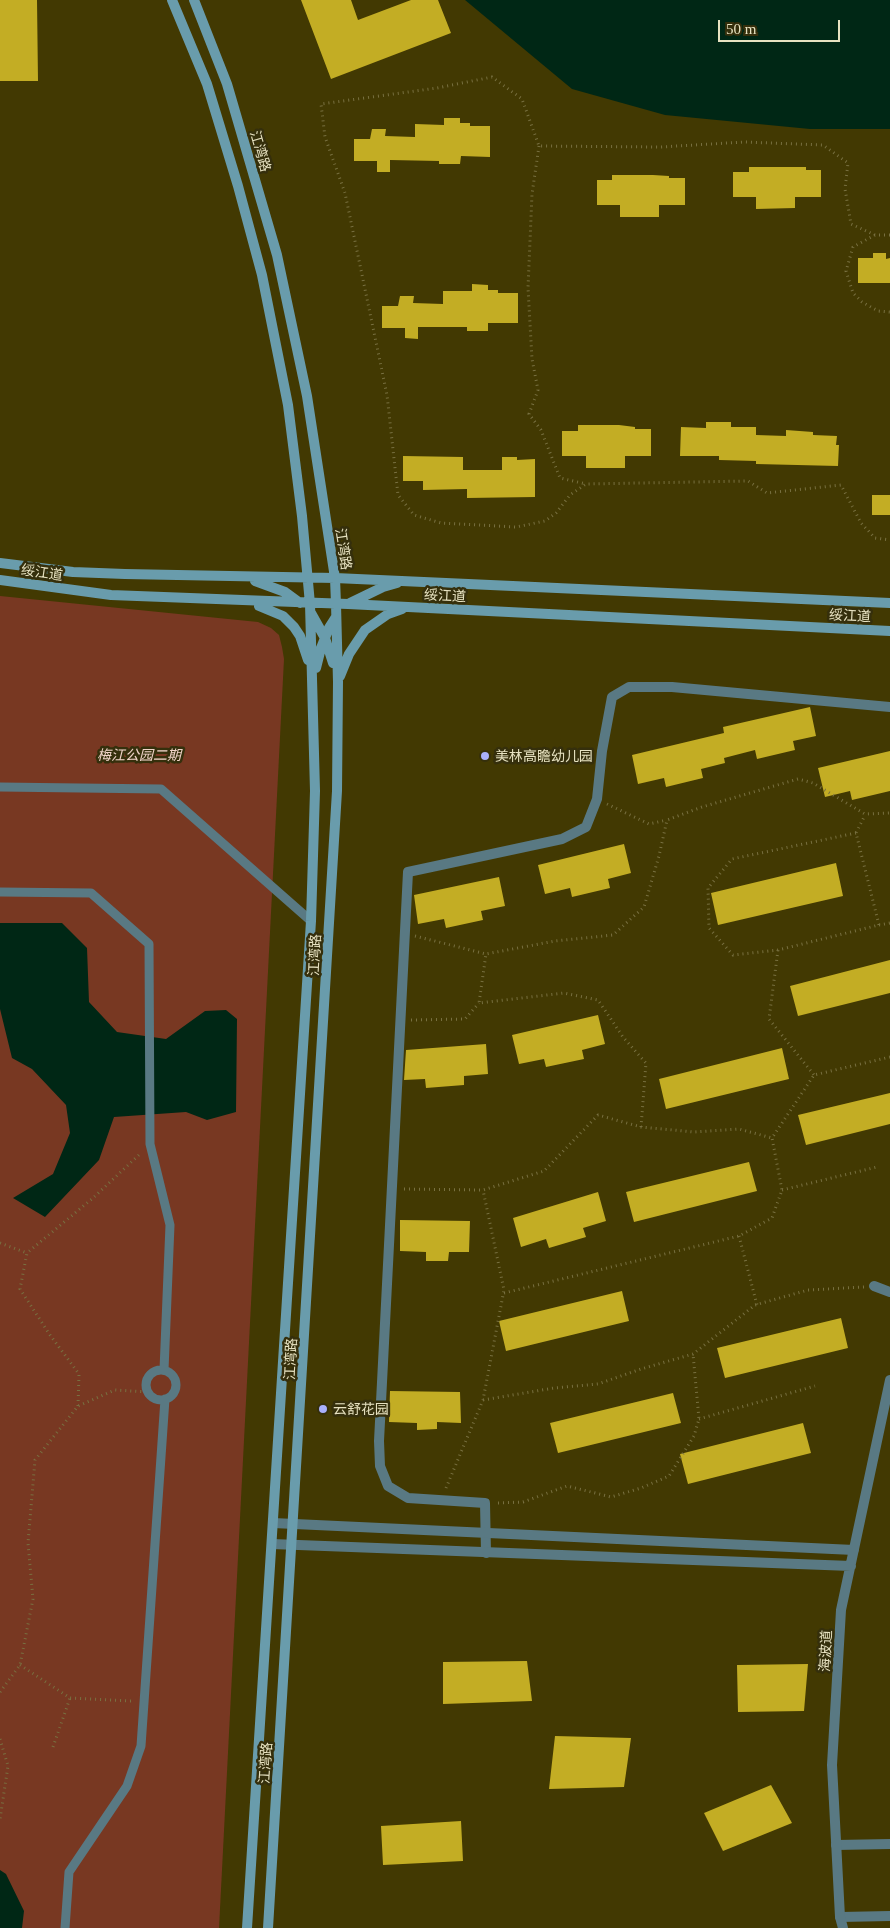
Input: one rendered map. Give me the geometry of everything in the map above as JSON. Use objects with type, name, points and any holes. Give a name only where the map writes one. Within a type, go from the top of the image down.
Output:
[{"type":"main road","name":"江湾路","points":[[172,0],[207,84],[238,186],[262,275],[288,405],[308,578],[307,607],[312,681],[314,791],[311,922],[247,1928]]},
{"type":"main road","name":"江湾路","points":[[194,0],[227,84],[277,255],[307,396],[335,578],[336,604],[338,682],[337,801],[268,1928]]},
{"type":"main road","name":"绥江道","points":[[0,563],[73,572],[335,578],[890,603]]},
{"type":"main road","points":[[242,577],[270,586],[307,607],[330,648],[338,682]]},
{"type":"main road","name":"绥江道","points":[[0,580],[111,595],[242,601],[307,607],[348,604],[890,631]]},
{"type":"main road","points":[[312,681],[325,638],[336,617],[348,604],[383,587],[406,581]]},
{"type":"main road","points":[[242,601],[267,607],[282,616],[294,627],[300,636],[308,657],[312,681]]},
{"type":"main road","points":[[338,682],[349,654],[365,630],[388,614],[407,607]]},
{"type":"street","points":[[486,1553],[485,1503],[408,1498],[388,1486],[380,1466],[378,1441],[408,872],[562,838],[586,827],[597,799],[602,751],[612,697],[628,686],[672,686],[890,707]]},
{"type":"street","points":[[874,1286],[890,1292]]},
{"type":"street","name":"海波道","points":[[843,1928],[840,1917],[832,1765],[841,1610],[890,1380]]},
{"type":"street","points":[[273,1523],[854,1550]]},
{"type":"street","points":[[272,1544],[851,1566]]},
{"type":"street","points":[[836,1845],[890,1844]]},
{"type":"street","points":[[840,1917],[890,1916]]},
{"type":"lane","points":[[0,787],[161,788],[311,922]]},
{"type":"lane","points":[[0,892],[92,893],[148,944],[150,1144],[170,1226],[164,1370]]},
{"type":"lane","points":[[164,1370],[172,1375],[176,1384],[173,1394],[165,1399],[155,1398],[148,1392],[146,1387],[148,1378],[154,1371],[164,1370]]},
{"type":"lane","points":[[65,1928],[69,1872],[127,1786],[141,1746],[165,1399]]},
{"type":"path","points":[[586,484],[570,495],[556,513],[545,521],[516,527],[441,523],[414,515],[398,495],[387,395],[345,193],[325,137],[321,104],[437,88],[492,77],[522,99],[539,146],[532,194],[528,288],[532,359],[538,390],[529,414],[540,430],[560,478],[586,484],[748,481],[767,493],[841,485],[861,523],[875,538],[890,540]]},
{"type":"path","points":[[539,146],[661,147],[744,142],[822,145],[848,162],[845,189],[851,224],[875,235],[890,235]]},
{"type":"path","points":[[875,235],[853,247],[846,271],[853,293],[862,302],[878,311],[890,312]]},
{"type":"path","points":[[597,799],[649,824],[798,779],[813,783],[865,814],[890,813]]},
{"type":"path","points":[[865,814],[856,833],[879,925]]},
{"type":"path","points":[[405,933],[486,954],[555,941],[613,935],[644,907],[667,820]]},
{"type":"path","points":[[856,833],[732,859],[708,888],[709,928],[733,955],[778,950],[890,923]]},
{"type":"path","points":[[778,950],[769,1019],[814,1075]]},
{"type":"path","points":[[400,1020],[465,1019],[480,1003],[486,954]]},
{"type":"path","points":[[480,1003],[564,993],[598,1000],[624,1037],[646,1063],[641,1127]]},
{"type":"path","points":[[504,1294],[739,1236],[772,1218],[782,1190],[772,1138],[814,1075],[890,1057]]},
{"type":"path","points":[[396,1188],[483,1190],[544,1171],[598,1114],[641,1127],[694,1132],[739,1129],[772,1138]]},
{"type":"path","points":[[78,1406],[79,1374],[20,1289],[27,1253],[93,1198],[150,1144]]},
{"type":"path","points":[[782,1190],[877,1167]]},
{"type":"path","points":[[453,1492],[446,1490],[483,1400],[504,1294],[483,1190]]},
{"type":"path","points":[[739,1236],[757,1305]]},
{"type":"path","points":[[0,1242],[27,1253]]},
{"type":"path","points":[[483,1400],[554,1388],[598,1384],[642,1368],[692,1354],[757,1305],[808,1290],[874,1286]]},
{"type":"path","points":[[485,1503],[523,1502],[567,1486],[611,1497],[641,1488],[669,1476],[694,1436],[699,1419],[692,1354]]},
{"type":"path","points":[[699,1419],[815,1386]]},
{"type":"path","points":[[0,1692],[20,1665],[33,1599],[28,1543],[35,1460],[78,1406],[115,1390],[148,1392]]},
{"type":"path","points":[[20,1665],[70,1698],[144,1701]]},
{"type":"path","points":[[53,1747],[70,1698]]},
{"type":"path","points":[[0,1739],[8,1766],[0,1819]]},
{"type":"green space","name":"梅江公园二期","points":[[0,596],[258,622],[271,628],[279,635],[284,659],[219,1928],[0,1928]]},
{"type":"shaded area","points":[[465,0],[890,0],[890,129],[810,129],[665,115],[572,89]]},
{"type":"shaded area","points":[[0,923],[62,923],[87,948],[89,1002],[117,1032],[166,1039],[205,1011],[226,1010],[237,1019],[236,1112],[207,1120],[186,1112],[114,1117],[99,1160],[45,1217],[13,1198],[53,1174],[70,1133],[66,1105],[32,1069],[12,1058],[0,1009]]},
{"type":"shaded area","points":[[0,1870],[6,1874],[24,1911],[22,1928],[0,1928]]},
{"type":"building","points":[[0,0],[37,0],[38,81],[0,81]]},
{"type":"building","points":[[301,0],[351,0],[358,20],[411,0],[438,0],[451,33],[331,79]]},
{"type":"building","points":[[444,118],[460,118],[460,123],[470,123],[470,126],[490,126],[490,157],[461,156],[460,164],[439,164],[439,161],[390,160],[390,172],[377,172],[377,161],[354,161],[354,139],[370,139],[372,129],[386,129],[385,136],[415,137],[415,124],[444,125]]},
{"type":"building","points":[[749,167],[806,167],[806,170],[821,170],[821,197],[795,197],[795,208],[756,209],[756,197],[733,197],[733,172],[749,172]]},
{"type":"building","points":[[612,175],[653,175],[685,178],[685,205],[659,205],[659,217],[620,217],[620,205],[597,205],[597,180],[612,180]]},
{"type":"building","points":[[873,253],[886,253],[886,259],[890,258],[890,283],[858,283],[858,258],[873,258]]},
{"type":"building","points":[[472,284],[488,285],[488,290],[498,290],[498,293],[518,293],[518,323],[488,323],[488,331],[467,331],[467,327],[418,327],[418,339],[405,338],[405,328],[382,328],[382,306],[398,306],[400,296],[414,296],[413,303],[443,304],[443,291],[472,291]]},
{"type":"building","points":[[706,422],[731,422],[731,427],[756,427],[756,435],[786,436],[786,430],[813,432],[813,435],[837,436],[836,445],[839,445],[838,466],[756,464],[756,461],[719,460],[719,456],[680,456],[681,427],[706,428]]},
{"type":"building","points":[[578,425],[619,425],[635,427],[635,429],[651,429],[651,456],[625,456],[625,468],[586,468],[586,456],[562,456],[562,431],[578,431]]},
{"type":"building","points":[[403,456],[463,457],[463,470],[502,470],[502,457],[517,457],[517,460],[535,459],[535,497],[467,498],[467,489],[423,490],[423,481],[403,481]]},
{"type":"building","points":[[872,495],[890,495],[890,515],[872,515]]},
{"type":"building","points":[[810,707],[816,736],[793,741],[795,750],[757,759],[755,750],[724,758],[725,763],[701,769],[703,778],[666,787],[664,778],[638,784],[632,755],[724,733],[723,727]]},
{"type":"building","points":[[890,751],[890,791],[852,800],[850,791],[825,797],[818,768]]},
{"type":"building","points":[[624,844],[631,873],[608,879],[610,888],[572,897],[570,888],[545,894],[538,865]]},
{"type":"building","points":[[836,863],[843,896],[718,925],[711,893]]},
{"type":"building","points":[[499,877],[505,906],[481,911],[483,920],[446,928],[444,919],[418,924],[414,895]]},
{"type":"building","points":[[890,960],[890,993],[798,1016],[790,986]]},
{"type":"building","points":[[598,1015],[605,1044],[582,1050],[584,1059],[546,1067],[544,1059],[519,1064],[512,1035]]},
{"type":"building","points":[[486,1044],[488,1074],[464,1076],[464,1085],[426,1088],[425,1079],[404,1080],[406,1050]]},
{"type":"building","points":[[782,1048],[789,1079],[666,1109],[659,1079]]},
{"type":"building","points":[[890,1093],[890,1124],[806,1145],[798,1115]]},
{"type":"building","points":[[749,1162],[757,1191],[634,1222],[626,1192]]},
{"type":"building","points":[[598,1192],[606,1221],[583,1228],[586,1237],[549,1248],[546,1239],[521,1247],[513,1218]]},
{"type":"building","points":[[400,1220],[470,1221],[469,1252],[449,1252],[448,1261],[426,1261],[426,1252],[400,1251]]},
{"type":"building","points":[[622,1291],[629,1321],[506,1351],[499,1321]]},
{"type":"building","points":[[841,1318],[848,1348],[725,1378],[717,1348]]},
{"type":"building","points":[[390,1391],[460,1392],[461,1423],[437,1422],[437,1429],[417,1430],[417,1423],[389,1422]]},
{"type":"building","points":[[673,1393],[681,1423],[558,1453],[550,1423]]},
{"type":"building","points":[[803,1423],[811,1453],[688,1484],[680,1454]]},
{"type":"building","points":[[527,1661],[532,1701],[443,1704],[443,1662]]},
{"type":"building","points":[[808,1664],[804,1711],[738,1712],[737,1665]]},
{"type":"building","points":[[555,1736],[631,1738],[624,1787],[549,1789]]},
{"type":"building","points":[[771,1785],[792,1823],[723,1851],[704,1813]]},
{"type":"building","points":[[461,1821],[463,1861],[383,1865],[381,1826]]},
{"type":"place","name":"美林高瞻幼儿园","points":[[485,756]]},
{"type":"place","name":"云舒花园","points":[[323,1409]]}]
